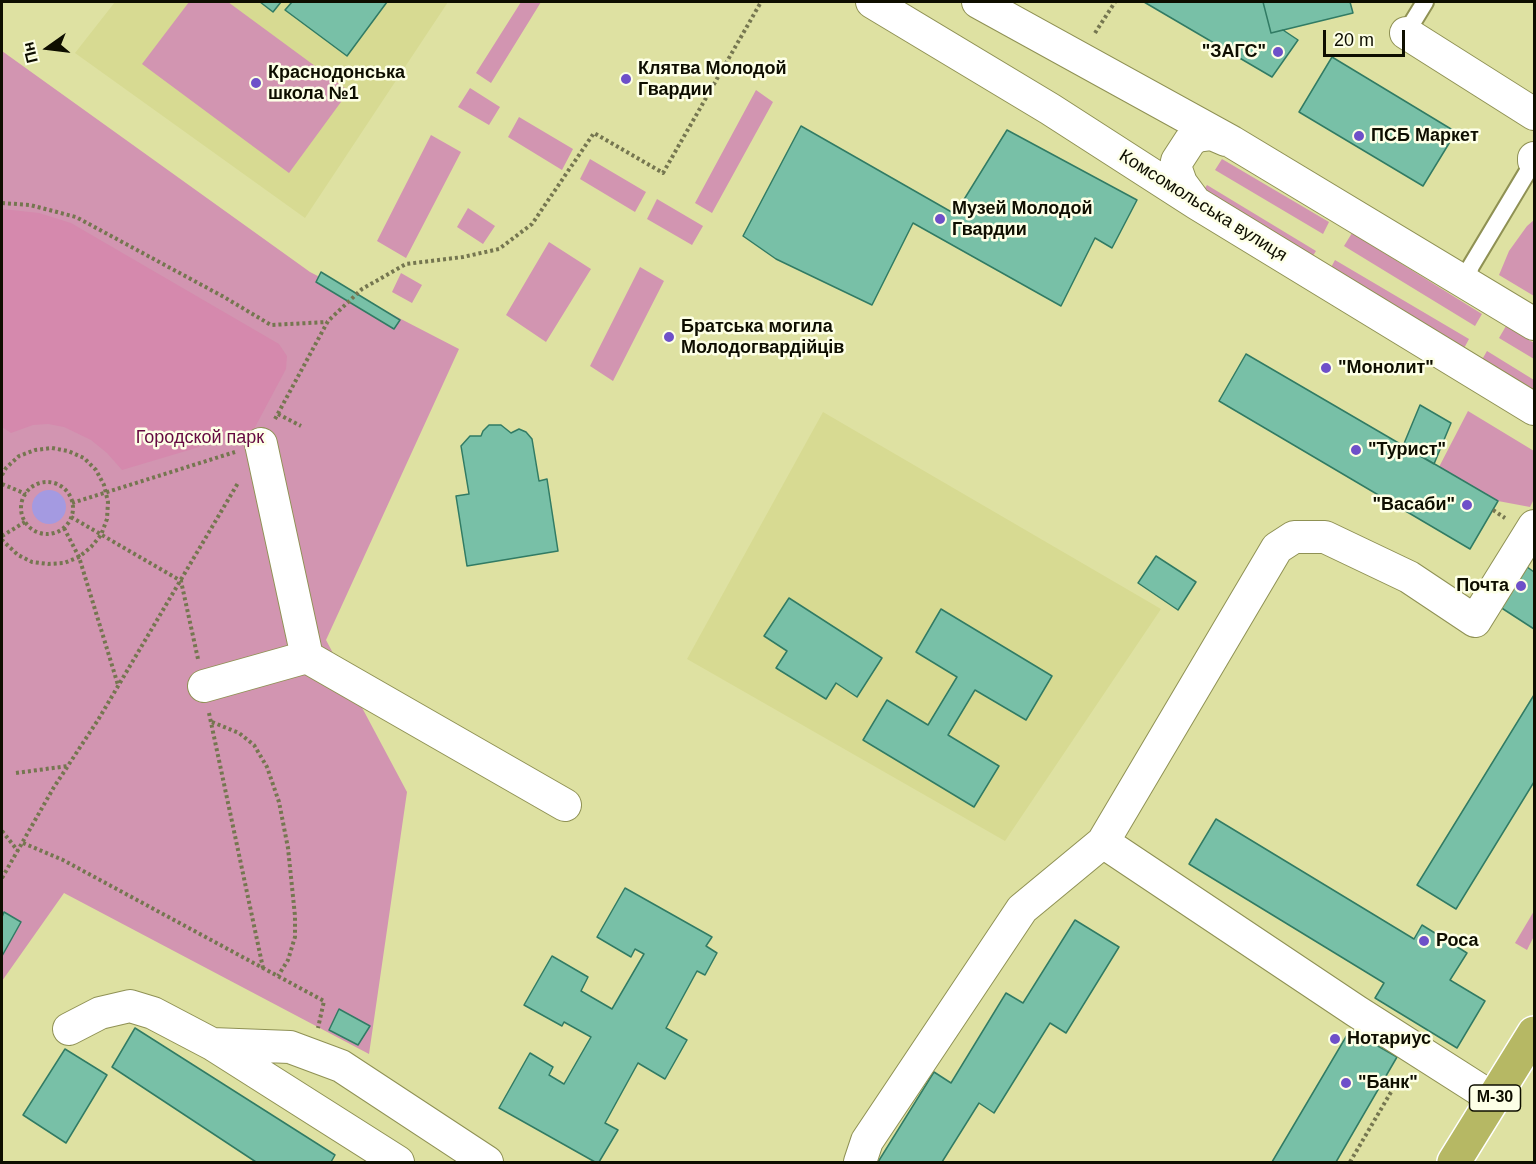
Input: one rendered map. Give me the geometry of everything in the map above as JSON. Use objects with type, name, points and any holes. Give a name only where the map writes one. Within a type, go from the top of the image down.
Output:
[{"type":"highway","name":"М-30","points":[[1454,1162],[1534,1033]]},
{"type":"street","name":"Комсомольська вулиця","points":[[872,2],[1050,109],[1196,203],[1534,409]]},
{"type":"street","points":[[978,2],[1232,142],[1534,324]]},
{"type":"street","points":[[1406,33],[1534,114]]},
{"type":"street","points":[[1196,203],[1181,183],[1176,169],[1181,153],[1197,136],[1212,134],[1232,142]]},
{"type":"street","points":[[261,444],[307,657]]},
{"type":"street","points":[[860,1162],[867,1141],[1022,909],[1103,842],[1277,548],[1294,537],[1325,537],[1409,577],[1475,621],[1534,526]]},
{"type":"street","points":[[204,686],[307,657],[565,805]]},
{"type":"street","points":[[1103,842],[1356,1011],[1494,1099]]},
{"type":"street","points":[[69,1029],[100,1012],[130,1006],[153,1012],[212,1044],[398,1162]]},
{"type":"street","points":[[212,1044],[290,1047],[341,1066],[487,1162]]},
{"type":"lane","points":[[1406,33],[1425,2]]},
{"type":"lane","points":[[1465,281],[1471,266],[1534,160]]},
{"type":"path","points":[[2,878],[54,787],[181,581],[278,414],[328,321],[362,289],[406,264],[463,257],[499,249],[532,224],[594,133],[663,173],[761,2]]},
{"type":"path","points":[[1095,33],[1115,2]]},
{"type":"path","points":[[2,203],[30,206],[76,217],[271,325],[328,321]]},
{"type":"path","points":[[278,414],[301,426]]},
{"type":"path","points":[[72,503],[261,444]]},
{"type":"path","points":[[2,475],[19,456],[35,450],[52,448],[68,451],[84,458],[96,470],[106,491],[107,519],[101,535],[79,557],[64,563],[48,564],[33,562],[18,555],[2,538],[26,522]]},
{"type":"path","points":[[52,483],[65,490],[73,510],[64,528],[53,533],[41,533],[26,522],[21,508],[26,494],[37,484],[52,483]]},
{"type":"path","points":[[2,484],[26,494]]},
{"type":"path","points":[[71,517],[181,581],[263,968]]},
{"type":"path","points":[[64,528],[79,557],[118,686]]},
{"type":"path","points":[[212,722],[239,733],[254,745],[267,767],[279,802],[288,848],[295,937],[288,960],[278,976]]},
{"type":"path","points":[[16,774],[68,766]]},
{"type":"path","points":[[2,831],[18,850]]},
{"type":"path","points":[[23,843],[63,860],[324,1001],[313,1055]]},
{"type":"path","points":[[1350,1162],[1416,1048]]},
{"type":"shaded area","name":"Краснодонська школа №1","points":[[115,2],[448,2],[305,218],[75,53]]},
{"type":"shaded area","points":[[823,412],[1161,609],[1005,841],[687,659]]},
{"type":"shaded area","points":[[49,490],[61,495],[66,507],[61,519],[49,524],[37,519],[32,507],[37,495]]},
{"type":"green space","points":[[189,2],[228,2],[349,91],[289,173],[142,64]]},
{"type":"green space","points":[[521,2],[541,2],[491,83],[476,73]]},
{"type":"green space","name":"Городской парк","points":[[2,51],[310,272],[459,349],[326,640],[407,792],[369,1054],[64,893],[2,981]]},
{"type":"green space","points":[[470,88],[500,107],[489,125],[458,107]]},
{"type":"green space","points":[[756,90],[773,102],[712,213],[695,203]]},
{"type":"green space","points":[[519,117],[573,149],[562,170],[508,137]]},
{"type":"green space","points":[[431,135],[461,152],[406,258],[377,241]]},
{"type":"green space","points":[[590,159],[646,192],[635,212],[580,179]]},
{"type":"green space","points":[[1222,159],[1329,222],[1323,234],[1215,170]]},
{"type":"green space","points":[[1207,185],[1316,251],[1309,262],[1200,196]]},
{"type":"green space","points":[[657,199],[703,226],[692,245],[647,219]]},
{"type":"green space","points":[[468,208],[495,226],[483,244],[457,227]]},
{"type":"green space","points":[[2,209],[39,213],[71,223],[279,344],[287,356],[286,369],[253,431],[122,470],[91,440],[64,427],[48,424],[33,425],[11,433],[2,427]]},
{"type":"green space","points":[[1534,220],[1534,296],[1499,275],[1509,251]]},
{"type":"green space","points":[[1352,233],[1482,314],[1475,326],[1344,246]]},
{"type":"green space","points":[[549,242],[591,269],[546,342],[506,315]]},
{"type":"green space","points":[[1335,260],[1469,339],[1462,352],[1328,273]]},
{"type":"green space","points":[[640,267],[664,281],[613,381],[590,366]]},
{"type":"green space","points":[[401,273],[422,285],[412,303],[392,292]]},
{"type":"green space","points":[[1506,326],[1534,343],[1534,359],[1499,338]]},
{"type":"green space","points":[[1487,351],[1534,380],[1534,397],[1480,363]]},
{"type":"green space","points":[[1468,411],[1534,451],[1534,499],[1530,507],[1498,501],[1439,467]]},
{"type":"green space","points":[[1534,911],[1534,936],[1527,950],[1515,943]]},
{"type":"building","points":[[260,2],[281,2],[273,12]]},
{"type":"building","points":[[292,2],[387,2],[347,56],[285,10]]},
{"type":"building","points":[[1144,2],[1263,2],[1271,33],[1283,30],[1298,40],[1272,77]]},
{"type":"building","points":[[1263,2],[1350,2],[1353,13],[1271,33]]},
{"type":"building","points":[[1332,57],[1456,132],[1423,186],[1299,112]]},
{"type":"building","name":"Музей Молодой Гвардии","points":[[801,126],[955,214],[1007,130],[1137,200],[1112,248],[1095,238],[1061,306],[913,223],[872,305],[776,259],[743,236]]},
{"type":"building","points":[[321,272],[400,320],[394,329],[316,282]]},
{"type":"building","name":"\"Турист\"","points":[[1246,354],[1498,501],[1470,549],[1219,401]]},
{"type":"building","points":[[1420,405],[1451,423],[1434,464],[1403,446]]},
{"type":"building","points":[[489,425],[501,425],[511,433],[519,429],[526,432],[532,439],[539,481],[547,479],[558,551],[467,566],[456,496],[469,494],[461,446],[470,436],[481,436]]},
{"type":"building","points":[[1156,556],[1196,582],[1178,610],[1138,583]]},
{"type":"building","points":[[1523,564],[1534,572],[1534,629],[1497,605]]},
{"type":"building","points":[[789,598],[882,658],[857,697],[836,683],[826,699],[776,668],[787,651],[764,636]]},
{"type":"building","points":[[941,609],[1052,676],[1026,720],[975,690],[948,735],[999,766],[974,807],[863,740],[887,700],[928,725],[957,677],[916,652]]},
{"type":"building","points":[[1534,695],[1534,782],[1456,909],[1417,885]]},
{"type":"building","points":[[1216,819],[1414,939],[1422,925],[1467,953],[1450,980],[1485,1001],[1457,1048],[1375,998],[1384,983],[1189,864]]},
{"type":"building","points":[[625,888],[712,937],[706,946],[717,953],[705,975],[697,971],[666,1028],[687,1040],[665,1079],[638,1063],[605,1123],[618,1130],[599,1162],[595,1162],[499,1108],[530,1053],[553,1067],[549,1075],[564,1084],[591,1037],[564,1022],[562,1026],[524,1005],[552,956],[588,977],[581,991],[612,1009],[644,954],[635,949],[631,957],[597,937]]},
{"type":"building","points":[[4,912],[21,922],[2,956],[2,917]]},
{"type":"building","points":[[1075,920],[1119,947],[1066,1033],[1050,1023],[994,1113],[979,1103],[942,1162],[878,1162],[934,1072],[951,1083],[1006,993],[1023,1003]]},
{"type":"building","points":[[339,1009],[370,1026],[358,1045],[329,1030]]},
{"type":"building","points":[[135,1028],[335,1155],[331,1162],[256,1162],[112,1067]]},
{"type":"building","points":[[1350,1030],[1397,1057],[1336,1162],[1272,1162]]},
{"type":"building","points":[[65,1049],[107,1075],[66,1143],[23,1115]]},
{"type":"place","name":"\"ЗАГС\"","points":[[1278,52]]},
{"type":"place","name":"Клятва Молодой Гвардии","points":[[626,79]]},
{"type":"place","name":"Краснодонська школа №1","points":[[256,83]]},
{"type":"place","name":"ПСБ Маркет","points":[[1359,136]]},
{"type":"place","name":"Музей Молодой Гвардии","points":[[940,219]]},
{"type":"place","name":"Братська могила Молодогвардійців","points":[[669,337]]},
{"type":"place","name":"\"Монолит\"","points":[[1326,368]]},
{"type":"place","name":"\"Турист\"","points":[[1356,450]]},
{"type":"place","name":"\"Васаби\"","points":[[1467,505]]},
{"type":"place","name":"Почта","points":[[1521,586]]},
{"type":"place","name":"Роса","points":[[1424,941]]},
{"type":"place","name":"Нотариус","points":[[1335,1039]]},
{"type":"place","name":"\"Банк\"","points":[[1346,1083]]}]
